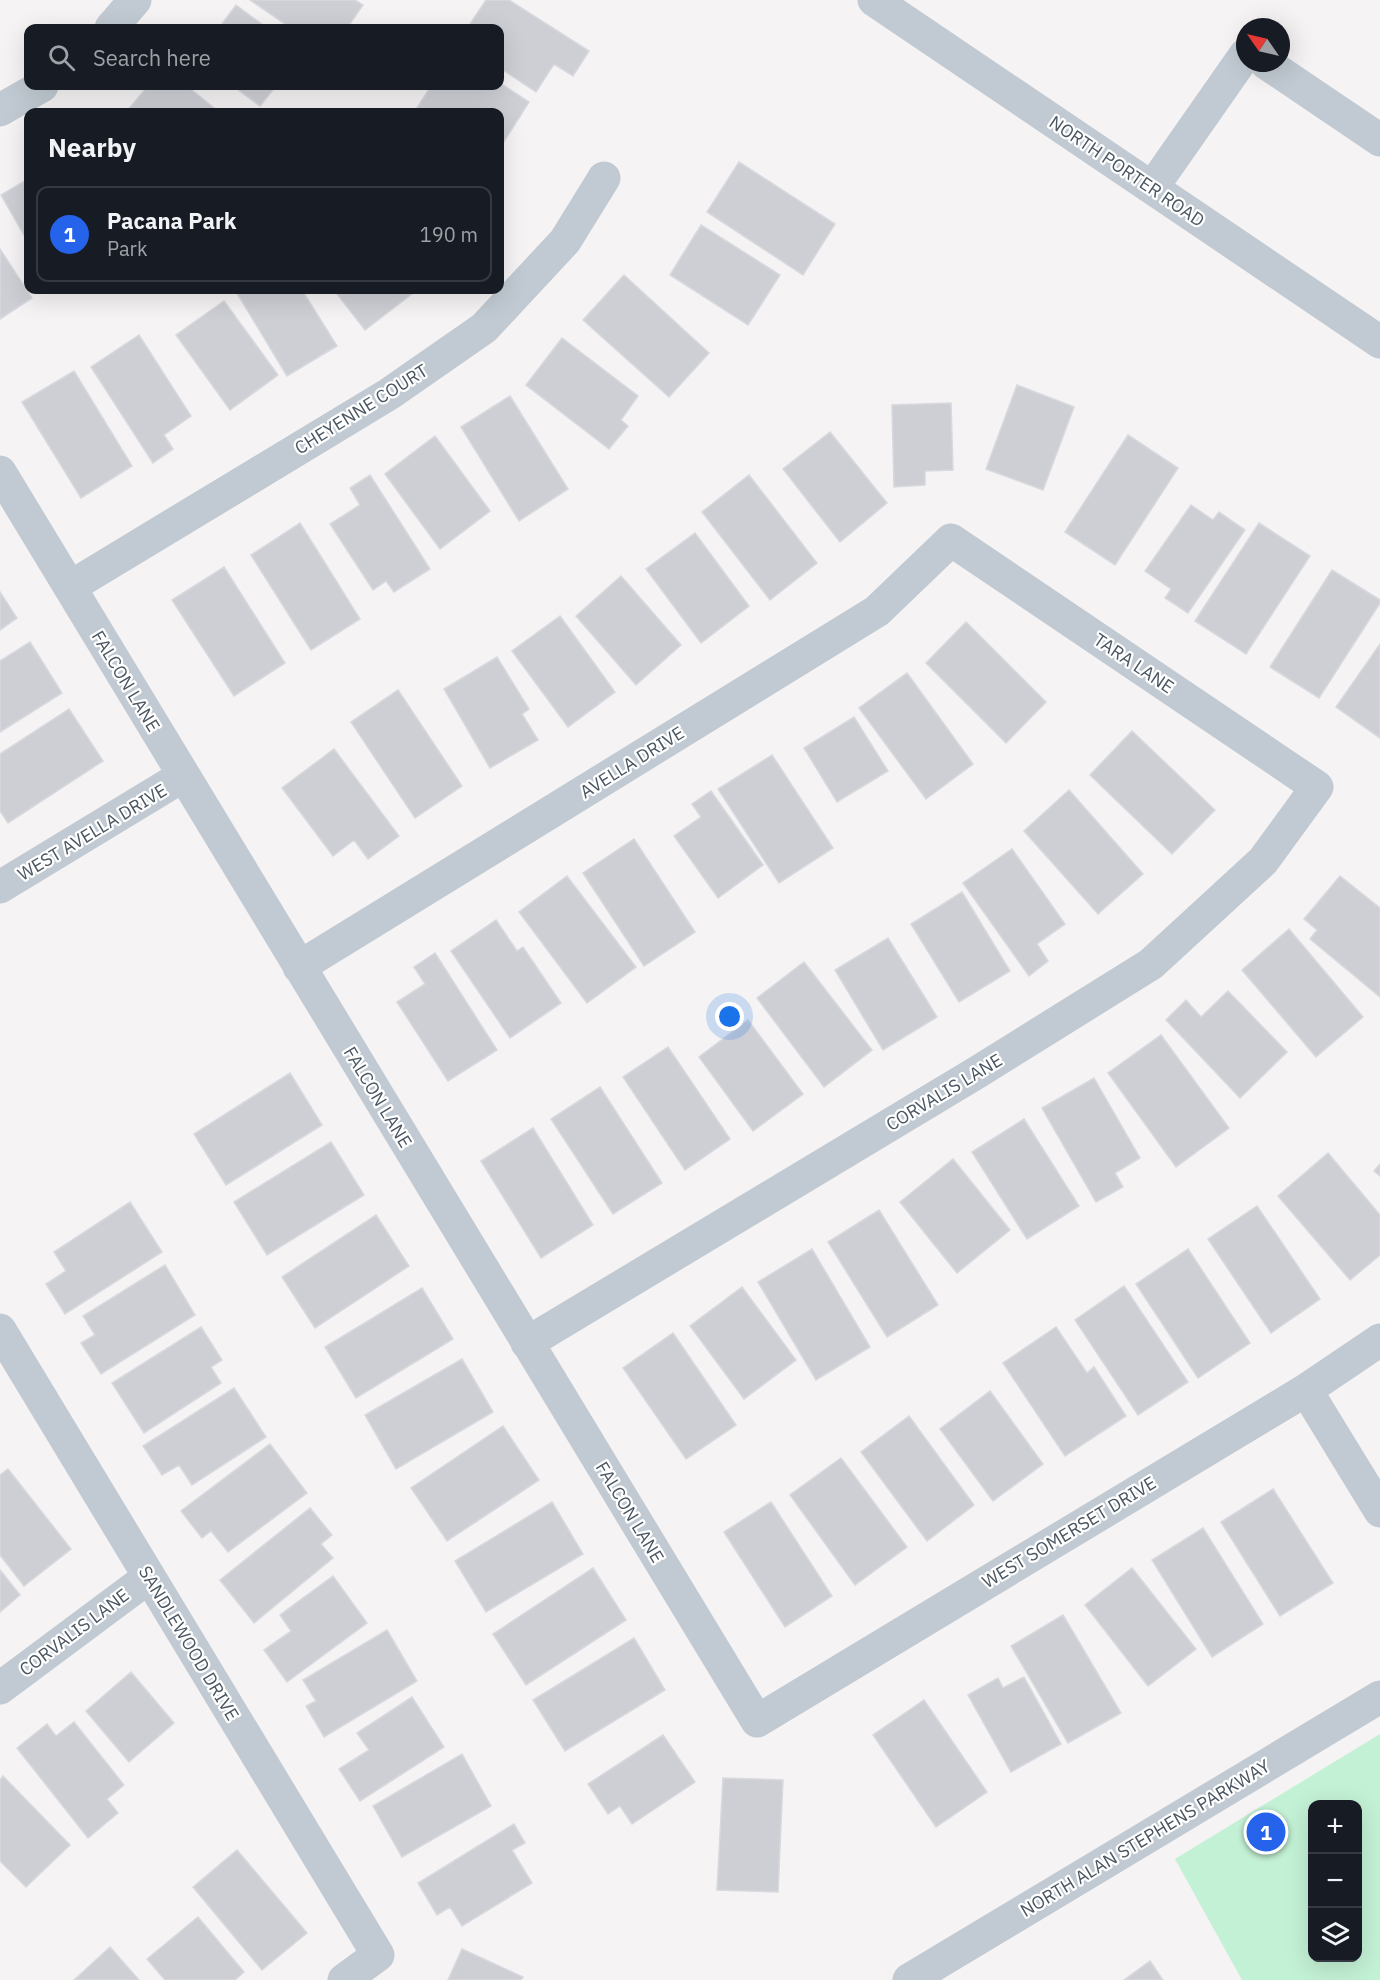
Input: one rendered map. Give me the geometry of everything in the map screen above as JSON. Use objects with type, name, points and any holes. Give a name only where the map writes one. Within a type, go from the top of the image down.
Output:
[{"type":"street","points":[[114,24],[135,0]]},
{"type":"street","name":"NORTH PORTER ROAD","points":[[885,3],[1380,342]]},
{"type":"street","points":[[1152,188],[1236,68]]},
{"type":"street","points":[[1279,72],[1380,140]]},
{"type":"street","points":[[0,110],[35,90]]},
{"type":"street","name":"CHEYENNE COURT","points":[[70,587],[389,394],[484,328],[565,241],[604,178]]},
{"type":"street","name":"FALCON LANE","points":[[0,472],[757,1721]]},
{"type":"street","name":"TARA LANE","points":[[951,540],[1317,787]]},
{"type":"street","name":"AVELLA DRIVE","points":[[299,967],[877,611],[951,540]]},
{"type":"street","name":"WEST AVELLA DRIVE","points":[[0,887],[183,776]]},
{"type":"street","name":"CORVALIS LANE","points":[[527,1343],[976,1073],[1151,964],[1263,861],[1317,787]]},
{"type":"street","name":"SANDLEWOOD DRIVE","points":[[0,1330],[378,1955],[344,1980]]},
{"type":"street","name":"WEST SOMERSET DRIVE","points":[[757,1721],[1306,1390],[1380,1340]]},
{"type":"street","points":[[1306,1390],[1380,1512]]},
{"type":"street","name":"CORVALIS LANE","points":[[0,1688],[149,1577]]},
{"type":"street","name":"NORTH ALAN STEPHENS PARKWAY","points":[[909,1980],[1380,1697]]},
{"type":"green space","points":[[1380,1734],[1380,1980],[1242,1980],[1175,1859]]},
{"type":"building","points":[[250,0],[355,0],[363,5],[350,24],[285,24]]},
{"type":"building","points":[[486,0],[509,0],[589,51],[573,76],[554,64],[536,92],[504,71],[504,24],[470,24]]},
{"type":"building","points":[[236,5],[262,24],[222,24]]},
{"type":"building","points":[[504,86],[529,102],[504,142],[504,108],[417,108],[428,90],[504,90]]},
{"type":"building","points":[[145,90],[192,90],[214,108],[129,108]]},
{"type":"building","points":[[238,90],[273,90],[260,106]]},
{"type":"building","points":[[739,162],[835,224],[803,275],[707,212]]},
{"type":"building","points":[[24,181],[24,235],[1,195]]},
{"type":"building","points":[[701,225],[780,275],[748,325],[670,275]]},
{"type":"building","points":[[0,249],[24,286],[24,294],[29,294],[32,298],[0,319]]},
{"type":"building","points":[[624,275],[709,353],[669,397],[583,320]]},
{"type":"building","points":[[237,294],[304,294],[337,346],[287,376]]},
{"type":"building","points":[[337,294],[412,294],[365,330]]},
{"type":"building","points":[[224,301],[278,375],[230,410],[176,335]]},
{"type":"building","points":[[139,335],[191,416],[164,435],[173,449],[153,463],[91,367]]},
{"type":"building","points":[[562,338],[638,396],[621,420],[628,426],[609,449],[526,385]]},
{"type":"building","points":[[74,371],[132,466],[81,498],[22,402]]},
{"type":"building","points":[[1017,385],[1074,407],[1043,490],[986,469]]},
{"type":"building","points":[[510,396],[568,489],[519,521],[461,427]]},
{"type":"building","points":[[951,403],[953,470],[925,471],[925,485],[894,487],[892,405]]},
{"type":"building","points":[[830,432],[887,503],[840,542],[783,469]]},
{"type":"building","points":[[1128,435],[1178,468],[1115,565],[1065,532]]},
{"type":"building","points":[[435,436],[490,511],[440,549],[385,474]]},
{"type":"building","points":[[370,475],[430,569],[394,592],[386,581],[373,590],[330,524],[360,505],[350,488]]},
{"type":"building","points":[[749,475],[817,563],[770,600],[702,512]]},
{"type":"building","points":[[1191,505],[1213,520],[1219,512],[1245,530],[1188,613],[1165,598],[1171,589],[1145,571]]},
{"type":"building","points":[[300,523],[360,619],[311,650],[251,555]]},
{"type":"building","points":[[1259,523],[1310,556],[1246,654],[1195,621]]},
{"type":"building","points":[[695,533],[749,606],[701,643],[646,569]]},
{"type":"building","points":[[224,567],[285,663],[234,696],[172,600]]},
{"type":"building","points":[[1332,570],[1380,600],[1380,603],[1319,698],[1270,667]]},
{"type":"building","points":[[621,576],[681,645],[636,685],[576,616]]},
{"type":"building","points":[[0,592],[17,618],[0,630]]},
{"type":"building","points":[[560,616],[615,692],[568,727],[512,651]]},
{"type":"building","points":[[966,622],[1046,702],[1006,743],[926,663]]},
{"type":"building","points":[[30,642],[62,693],[0,732],[0,661]]},
{"type":"building","points":[[1380,644],[1380,738],[1336,707]]},
{"type":"building","points":[[497,657],[529,709],[522,714],[538,740],[490,768],[444,689]]},
{"type":"building","points":[[907,673],[973,764],[926,799],[859,708]]},
{"type":"building","points":[[398,690],[462,786],[415,818],[351,722]]},
{"type":"building","points":[[69,709],[103,761],[8,823],[0,811],[0,754]]},
{"type":"building","points":[[854,717],[888,771],[837,802],[804,748]]},
{"type":"building","points":[[1132,731],[1215,810],[1172,854],[1090,775]]},
{"type":"building","points":[[334,749],[399,836],[368,859],[354,840],[333,856],[282,788]]},
{"type":"building","points":[[772,755],[833,848],[779,883],[718,789]]},
{"type":"building","points":[[1069,790],[1143,874],[1098,914],[1024,831]]},
{"type":"building","points":[[711,791],[763,865],[718,898],[674,836],[701,817],[692,804]]},
{"type":"building","points":[[634,839],[695,932],[644,966],[583,873]]},
{"type":"building","points":[[1012,849],[1065,924],[1037,944],[1048,961],[1029,976],[963,883]]},
{"type":"building","points":[[567,876],[636,967],[587,1003],[519,912]]},
{"type":"building","points":[[1340,876],[1380,908],[1380,997],[1310,939],[1317,930],[1304,919]]},
{"type":"building","points":[[962,892],[1010,971],[959,1002],[911,924]]},
{"type":"building","points":[[496,920],[517,951],[523,947],[561,1003],[510,1038],[451,951]]},
{"type":"building","points":[[1289,929],[1363,1017],[1316,1057],[1242,970]]},
{"type":"building","points":[[888,938],[937,1017],[883,1050],[835,970]]},
{"type":"building","points":[[435,953],[497,1050],[448,1081],[397,1002],[425,984],[414,967]]},
{"type":"building","points":[[804,962],[872,1050],[824,1087],[757,998]]},
{"type":"building","points":[[1228,991],[1287,1052],[1240,1098],[1166,1020],[1186,1000],[1201,1017]]},
{"type":"building","points":[[748,1020],[803,1094],[753,1131],[699,1057]]},
{"type":"building","points":[[1161,1035],[1229,1128],[1176,1167],[1108,1073]]},
{"type":"building","points":[[668,1047],[730,1139],[685,1170],[623,1077]]},
{"type":"building","points":[[290,1073],[322,1125],[226,1185],[194,1134]]},
{"type":"building","points":[[1094,1078],[1140,1158],[1115,1173],[1123,1187],[1096,1202],[1042,1108]]},
{"type":"building","points":[[600,1087],[662,1183],[613,1214],[551,1119]]},
{"type":"building","points":[[1024,1119],[1079,1206],[1027,1239],[972,1152]]},
{"type":"building","points":[[533,1128],[593,1225],[541,1258],[481,1161]]},
{"type":"building","points":[[331,1142],[364,1195],[267,1255],[234,1202]]},
{"type":"building","points":[[1328,1153],[1380,1215],[1380,1255],[1350,1280],[1278,1196]]},
{"type":"building","points":[[953,1159],[1010,1230],[957,1273],[900,1202]]},
{"type":"building","points":[[1380,1164],[1380,1176],[1374,1171]]},
{"type":"building","points":[[130,1202],[162,1252],[65,1314],[46,1284],[66,1271],[54,1252]]},
{"type":"building","points":[[1257,1206],[1320,1299],[1271,1333],[1208,1239]]},
{"type":"building","points":[[879,1210],[938,1305],[887,1337],[828,1242]]},
{"type":"building","points":[[376,1215],[409,1266],[315,1328],[282,1277]]},
{"type":"building","points":[[812,1249],[870,1347],[816,1380],[758,1282]]},
{"type":"building","points":[[1188,1249],[1250,1343],[1198,1378],[1136,1284]]},
{"type":"building","points":[[165,1265],[195,1315],[101,1374],[81,1343],[95,1335],[83,1316]]},
{"type":"building","points":[[1124,1286],[1188,1382],[1138,1415],[1075,1320]]},
{"type":"building","points":[[742,1287],[796,1360],[744,1399],[690,1326]]},
{"type":"building","points":[[422,1288],[453,1339],[356,1398],[325,1347]]},
{"type":"building","points":[[201,1327],[222,1360],[211,1367],[221,1383],[144,1433],[112,1383]]},
{"type":"building","points":[[1056,1327],[1087,1373],[1094,1367],[1126,1416],[1065,1456],[1003,1363]]},
{"type":"building","points":[[673,1333],[736,1425],[686,1459],[623,1368]]},
{"type":"building","points":[[462,1359],[493,1412],[396,1469],[365,1415]]},
{"type":"building","points":[[234,1388],[266,1437],[192,1485],[179,1465],[162,1475],[143,1446]]},
{"type":"building","points":[[990,1391],[1043,1464],[993,1501],[940,1429]]},
{"type":"building","points":[[909,1416],[974,1505],[927,1541],[861,1452]]},
{"type":"building","points":[[503,1426],[539,1480],[447,1541],[411,1488]]},
{"type":"building","points":[[270,1444],[307,1493],[228,1552],[211,1531],[202,1538],[181,1511]]},
{"type":"building","points":[[841,1458],[907,1547],[855,1585],[790,1495]]},
{"type":"building","points":[[8,1469],[71,1549],[24,1586],[0,1555],[0,1475]]},
{"type":"building","points":[[1273,1489],[1333,1583],[1280,1616],[1221,1522]]},
{"type":"building","points":[[552,1502],[583,1554],[486,1612],[455,1561]]},
{"type":"building","points":[[771,1502],[832,1596],[785,1627],[724,1532]]},
{"type":"building","points":[[310,1508],[332,1535],[321,1544],[333,1558],[254,1623],[220,1580]]},
{"type":"building","points":[[1203,1528],[1263,1624],[1212,1657],[1152,1560]]},
{"type":"building","points":[[593,1568],[626,1620],[526,1685],[493,1634]]},
{"type":"building","points":[[1132,1568],[1196,1649],[1148,1686],[1085,1605]]},
{"type":"building","points":[[0,1570],[20,1595],[0,1612]]},
{"type":"building","points":[[333,1576],[367,1623],[287,1682],[264,1650],[291,1631],[280,1615]]},
{"type":"building","points":[[1063,1615],[1121,1713],[1068,1743],[1011,1646]]},
{"type":"building","points":[[387,1630],[417,1681],[324,1737],[306,1706],[316,1701],[303,1680]]},
{"type":"building","points":[[634,1638],[665,1690],[565,1751],[533,1700]]},
{"type":"building","points":[[131,1672],[174,1723],[129,1762],[86,1711]]},
{"type":"building","points":[[1024,1677],[1061,1744],[1011,1772],[968,1695],[998,1678],[1003,1688]]},
{"type":"building","points":[[412,1697],[444,1747],[360,1801],[339,1769],[369,1750],[357,1733]]},
{"type":"building","points":[[924,1700],[987,1792],[936,1827],[873,1735]]},
{"type":"building","points":[[74,1722],[124,1785],[107,1799],[118,1813],[88,1838],[17,1748],[47,1724],[56,1736]]},
{"type":"building","points":[[663,1735],[695,1782],[632,1824],[620,1806],[608,1814],[588,1784]]},
{"type":"building","points":[[462,1754],[491,1806],[402,1857],[373,1806]]},
{"type":"building","points":[[3,1776],[70,1845],[26,1887],[0,1861],[0,1780]]},
{"type":"building","points":[[723,1778],[783,1780],[778,1892],[717,1890]]},
{"type":"building","points":[[514,1824],[525,1843],[512,1850],[532,1883],[462,1926],[450,1907],[437,1915],[418,1883]]},
{"type":"building","points":[[237,1850],[307,1933],[262,1970],[193,1887]]},
{"type":"building","points":[[198,1917],[244,1972],[235,1980],[165,1980],[147,1959]]},
{"type":"building","points":[[110,1947],[139,1980],[74,1980]]},
{"type":"building","points":[[462,1949],[523,1977],[521,1980],[448,1980]]},
{"type":"building","points":[[1150,1961],[1163,1980],[1124,1980]]},
{"type":"place","name":"Pacana Park","points":[[1266,1832]]}]
